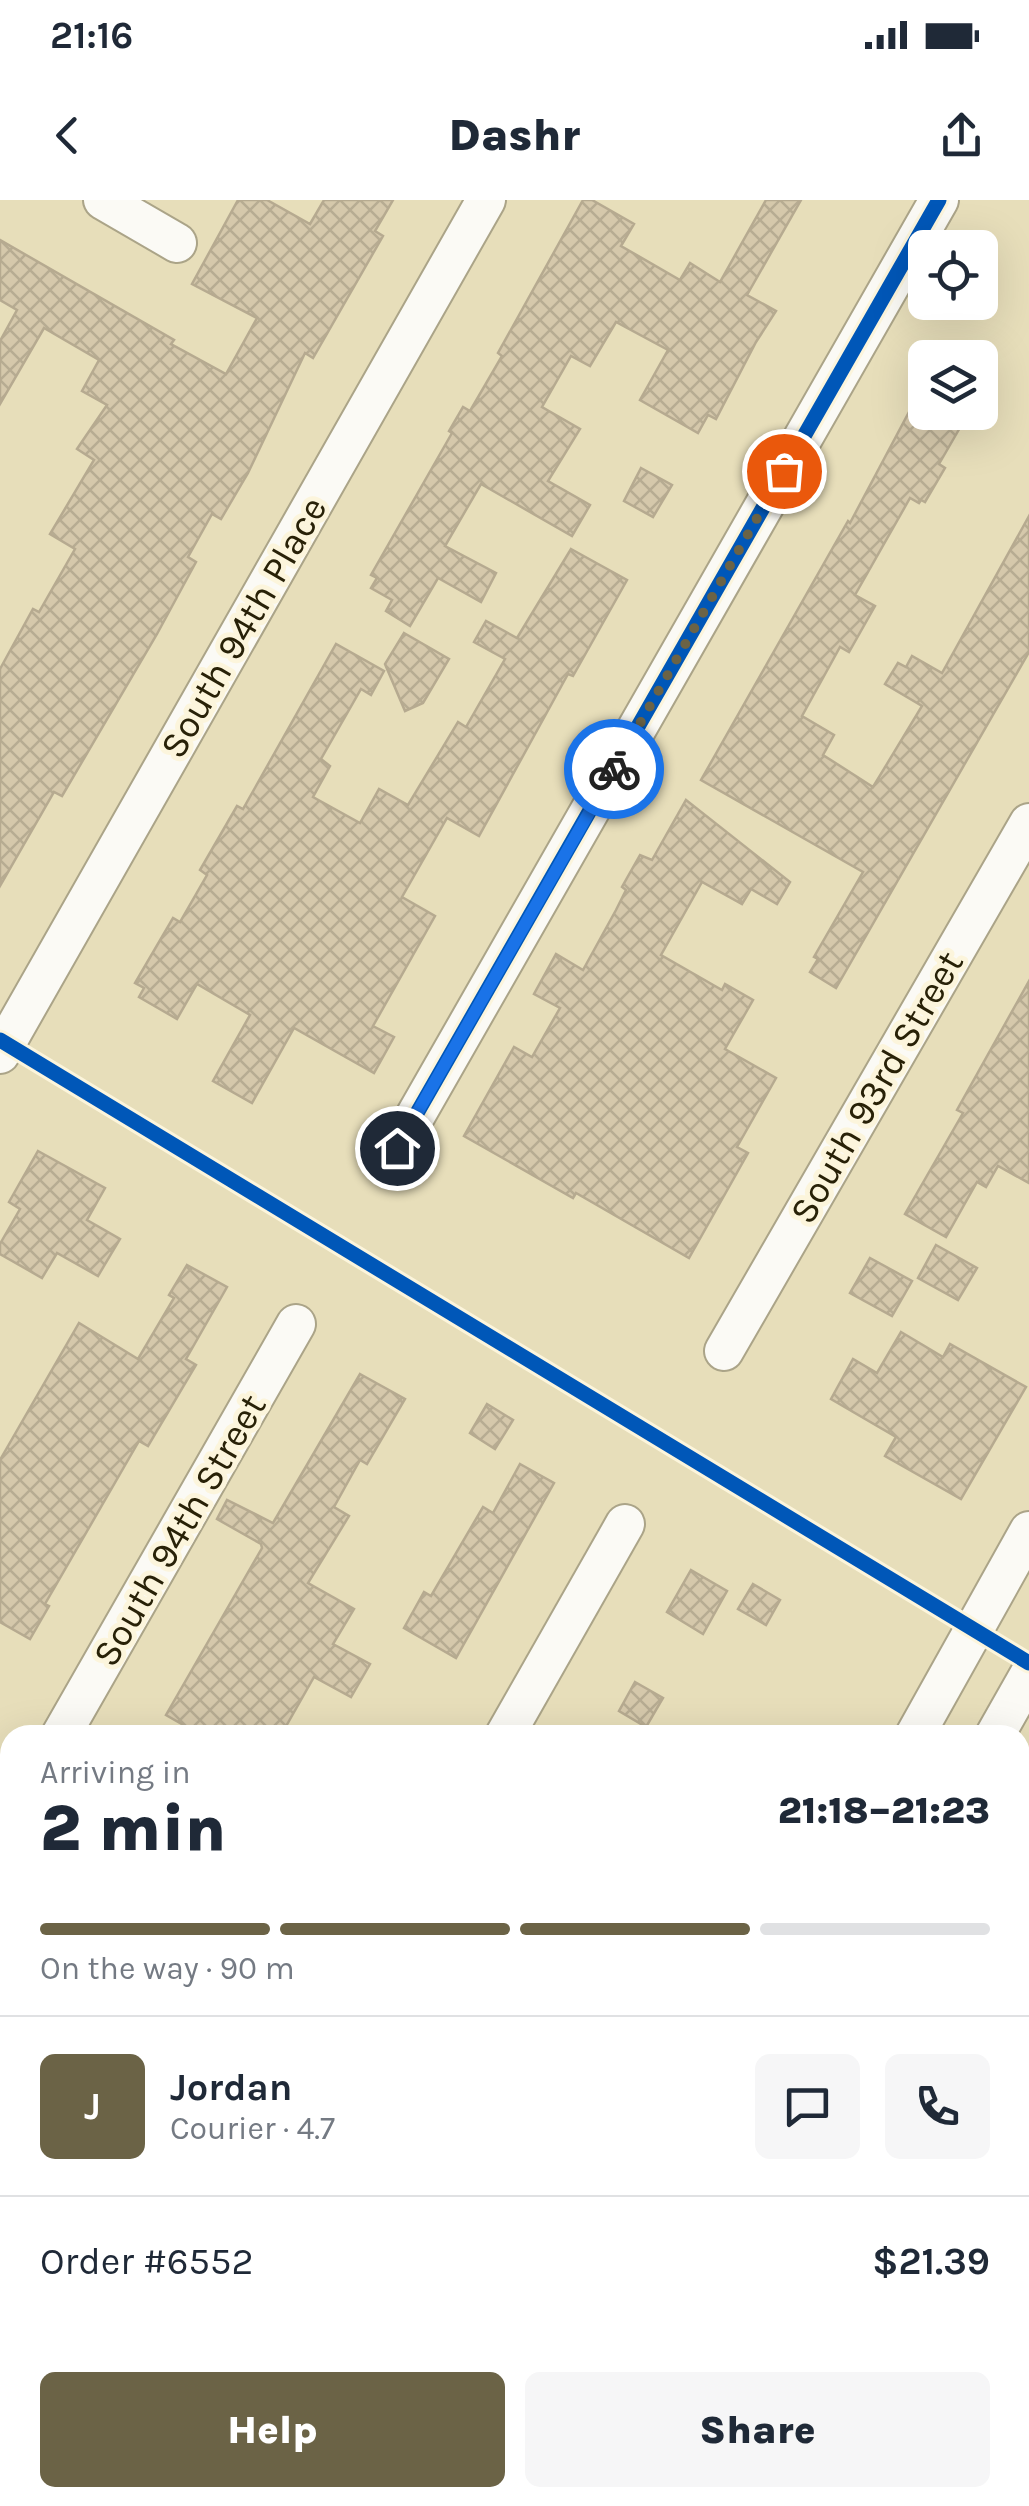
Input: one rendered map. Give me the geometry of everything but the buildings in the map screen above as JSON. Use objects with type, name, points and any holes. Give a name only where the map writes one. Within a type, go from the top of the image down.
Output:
[{"type":"street","points":[[103,200],[177,243]]},
{"type":"street","name":"South 94th Place","points":[[0,1054],[486,200]]},
{"type":"street","points":[[397,1148],[939,200]]},
{"type":"street","name":"South 93rd Street","points":[[724,1351],[1029,823]]},
{"type":"street","name":"South 94th Street","points":[[68,1725],[296,1324]]},
{"type":"street","points":[[510,1725],[625,1524]]},
{"type":"street","points":[[921,1725],[1029,1531]]},
{"type":"street","points":[[1001,1725],[1029,1675]]},
{"type":"cycle path","points":[[397,1148],[939,200]]},
{"type":"cycle path","points":[[0,1040],[1029,1663]]},
{"type":"way so far","points":[[614,769],[784,471]]},
{"type":"route","points":[[397,1148],[614,769]]}]
